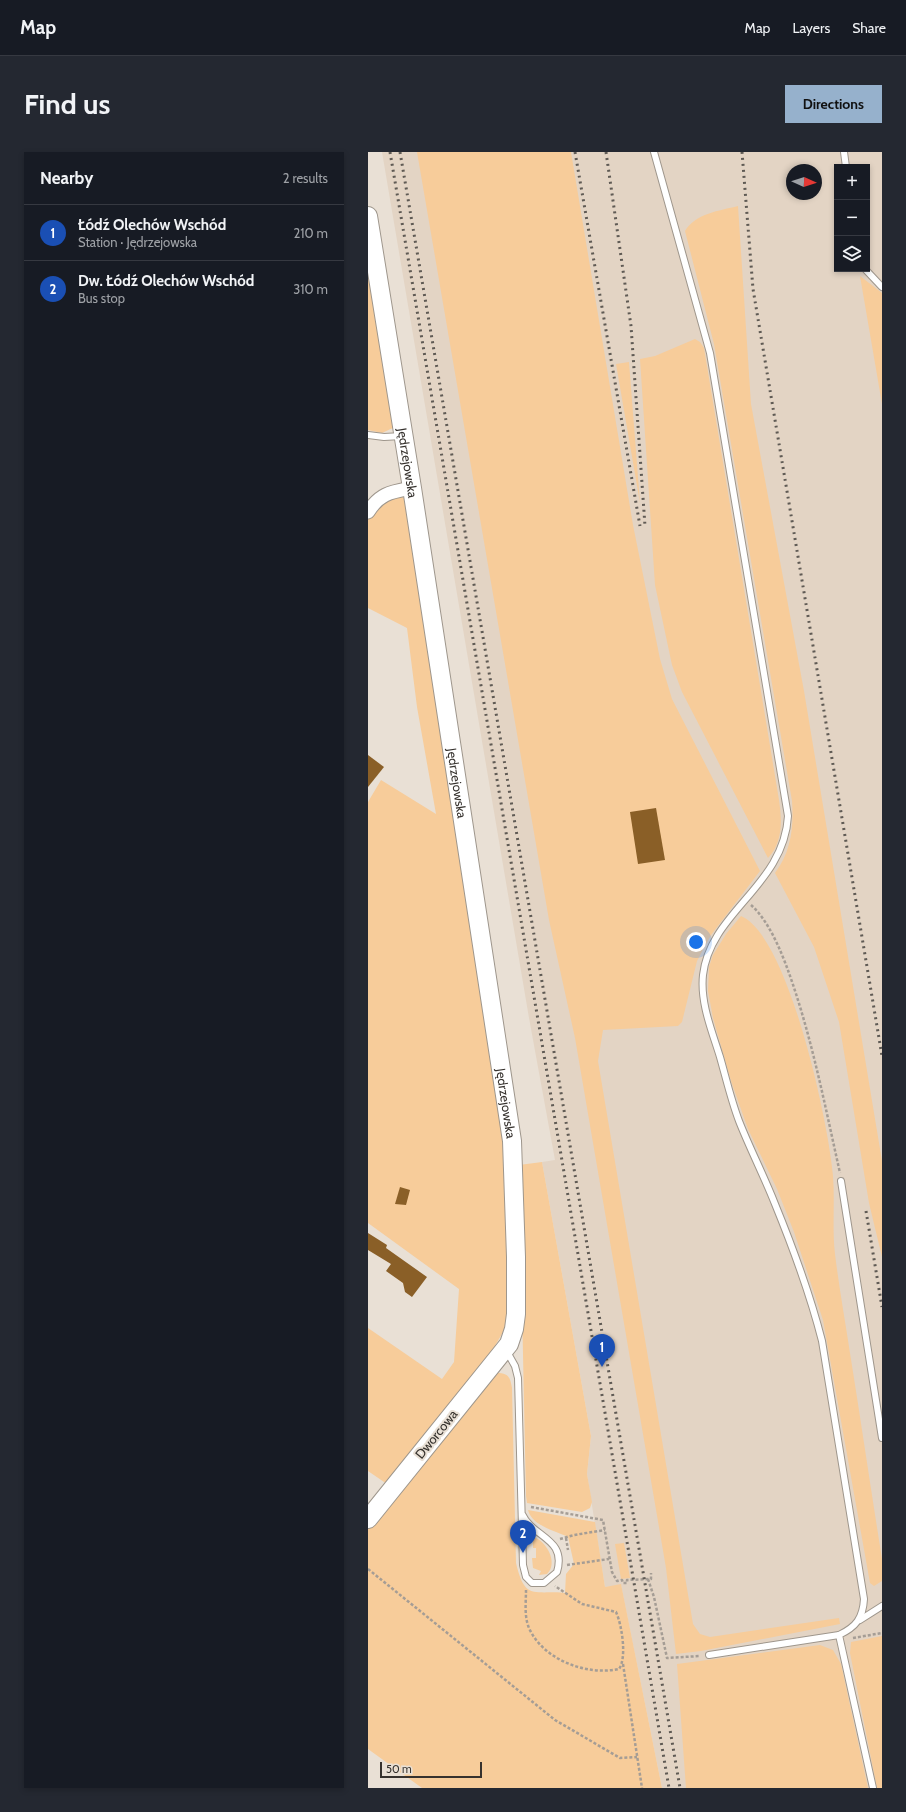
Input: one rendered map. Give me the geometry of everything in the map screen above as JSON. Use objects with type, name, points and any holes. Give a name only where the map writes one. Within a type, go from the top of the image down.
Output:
[{"type":"street","name":"Jędrzejowska","points":[[368,216],[412,488],[512,1141],[516,1257],[516,1314],[512,1336],[505,1350]]},
{"type":"street","points":[[368,512],[380,498],[387,493],[412,488]]},
{"type":"street","name":"Dworcowa","points":[[368,1519],[505,1350]]},
{"type":"lane","points":[[654,152],[710,353],[788,816],[787,831],[782,847],[768,873],[720,931],[711,947],[703,974],[703,994],[711,1030],[739,1121],[776,1205],[813,1307],[822,1340],[863,1589],[863,1611],[860,1620]]},
{"type":"lane","points":[[844,152],[846,164]]},
{"type":"lane","points":[[868,272],[882,288]]},
{"type":"lane","points":[[368,435],[384,438],[403,436]]},
{"type":"lane","points":[[842,1181],[882,1438]]},
{"type":"lane","points":[[505,1350],[516,1366],[518,1378],[520,1505],[522,1514],[523,1565],[526,1577],[532,1583],[541,1584],[554,1576],[558,1567],[558,1555],[556,1548],[546,1537],[529,1526],[522,1514]]},
{"type":"lane","points":[[709,1655],[840,1638],[860,1620],[882,1606]]},
{"type":"lane","points":[[840,1638],[873,1788]]},
{"type":"path","points":[[746,900],[753,906],[779,946],[799,1001],[812,1045],[842,1181]]},
{"type":"path","points":[[520,1505],[603,1520],[612,1572],[617,1581],[622,1580],[623,1583],[627,1583],[627,1580],[651,1579],[651,1573]]},
{"type":"path","points":[[566,1538],[574,1535],[605,1530]]},
{"type":"path","points":[[570,1564],[610,1559]]},
{"type":"path","points":[[368,1570],[555,1720],[620,1758],[637,1757]]},
{"type":"path","points":[[526,1577],[526,1606],[529,1628],[538,1642],[556,1658],[574,1666],[609,1671],[619,1669],[623,1664]]},
{"type":"path","points":[[648,1579],[654,1597],[667,1658],[709,1655]]},
{"type":"path","points":[[548,1581],[582,1604],[616,1612],[620,1620],[623,1664],[642,1788]]},
{"type":"path","points":[[840,1638],[882,1633]]},
{"type":"shaded area","points":[[382,152],[882,152],[882,1788],[662,1788],[621,1585],[605,1587],[587,1474],[591,1436],[542,1162],[555,1160],[529,1018]]},
{"type":"shaded area","points":[[417,152],[571,152],[633,525],[660,659],[672,699],[760,871],[711,935],[697,961],[682,1022],[678,1026],[603,1030],[598,1061],[693,1624],[700,1634],[710,1637],[839,1618],[840,1624],[701,1651],[676,1654],[666,1568],[575,1038],[549,920]]},
{"type":"shaded area","points":[[738,206],[751,404],[804,691],[882,1161],[882,1257],[869,1203],[839,1022],[814,947],[775,873],[785,857],[788,848],[792,830],[792,801],[714,344],[685,231],[695,220],[702,216]]},
{"type":"shaded area","points":[[368,256],[395,427],[382,433],[368,430]]},
{"type":"shaded area","points":[[860,276],[882,293],[882,404]]},
{"type":"shaded area","points":[[695,339],[700,342],[704,348],[779,800],[781,823],[779,838],[773,852],[768,858],[682,692],[672,665],[655,585],[640,359],[655,356]]},
{"type":"shaded area","points":[[629,362],[640,503],[616,364]]},
{"type":"shaded area","points":[[401,495],[407,502],[505,1136],[510,1302],[507,1325],[492,1351],[387,1484],[368,1471],[368,1328],[442,1379],[454,1362],[459,1289],[368,1223],[368,802],[381,780],[436,814],[417,707],[407,628],[368,608],[368,518],[388,497]]},
{"type":"shaded area","points":[[741,916],[759,931],[775,958],[790,994],[804,1034],[824,1117],[833,1176],[835,1254],[882,1559],[882,1581],[874,1586],[870,1583],[823,1320],[794,1232],[777,1189],[748,1129],[731,1081],[713,1018],[708,991],[709,967],[713,955],[726,934]]},
{"type":"shaded area","points":[[542,1162],[591,1436],[587,1474],[592,1502],[590,1508],[582,1512],[527,1503],[526,1496],[519,1165]]},
{"type":"shaded area","points":[[496,1373],[508,1376],[512,1388],[516,1563],[519,1575],[527,1588],[532,1591],[565,1593],[566,1574],[574,1564],[568,1537],[539,1524],[530,1516],[528,1510],[595,1522],[605,1587],[621,1584],[662,1788],[422,1788],[368,1749],[368,1527]]},
{"type":"shaded area","points":[[533,1537],[542,1542],[549,1552],[552,1564],[547,1574],[539,1575],[541,1571],[533,1568],[532,1558],[536,1558],[536,1548],[533,1548]]},
{"type":"shaded area","points":[[624,1543],[630,1578],[621,1579],[615,1544]]},
{"type":"shaded area","points":[[882,1636],[882,1788],[877,1788],[850,1653],[851,1642]]},
{"type":"shaded area","points":[[820,1645],[833,1650],[841,1664],[868,1788],[686,1788],[677,1664]]},
{"type":"building","points":[[368,755],[384,767],[368,787]]},
{"type":"building","points":[[656,808],[665,860],[638,864],[630,812]]},
{"type":"building","points":[[400,1187],[410,1190],[406,1205],[395,1204]]},
{"type":"building","points":[[368,1233],[387,1245],[386,1248],[427,1277],[412,1297],[405,1292],[403,1283],[386,1271],[391,1264],[368,1250]]},
{"type":"railway","points":[[390,152],[669,1788]]},
{"type":"railway","points":[[400,152],[680,1788]]},
{"type":"railway","points":[[575,152],[640,526]]},
{"type":"railway","points":[[606,152],[631,326],[645,526]]},
{"type":"railway","points":[[742,152],[753,289],[882,1056]]},
{"type":"railway","points":[[866,1211],[882,1307]]},
{"type":"place","name":"Łódź Olechów Wschód","points":[[602,1367]]},
{"type":"place","name":"Dw. Łódź Olechów Wschód","points":[[523,1553]]}]
